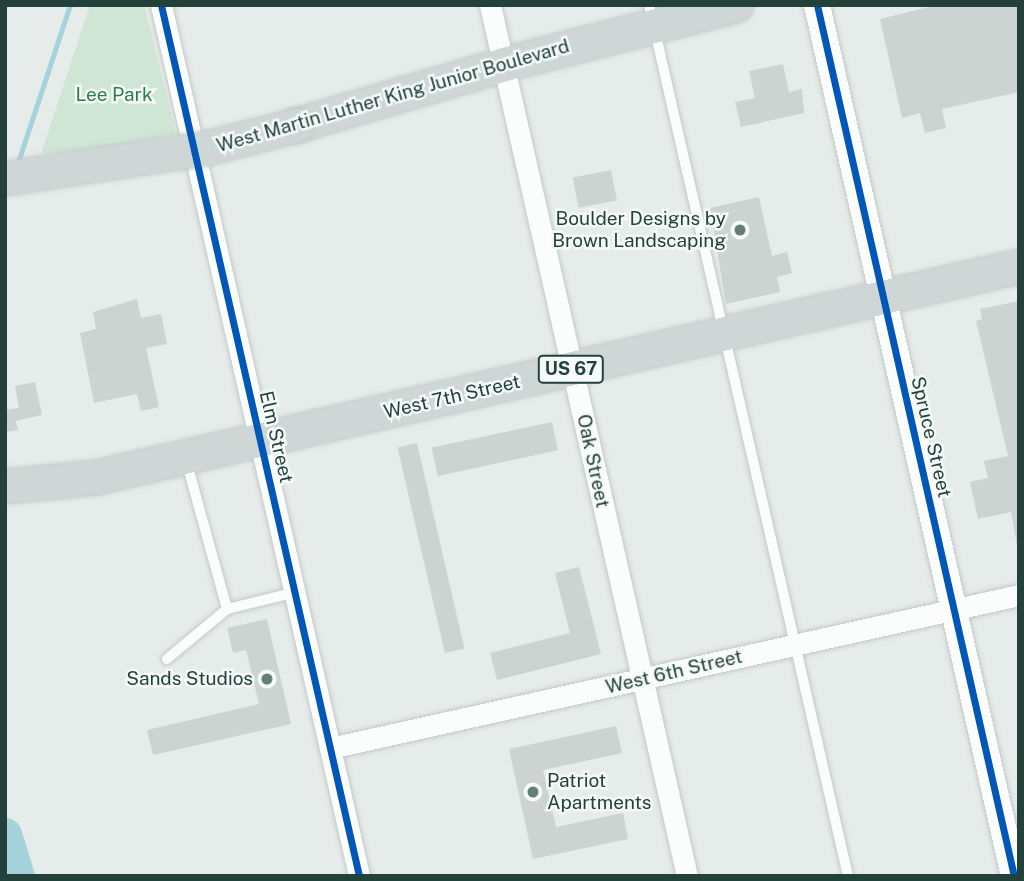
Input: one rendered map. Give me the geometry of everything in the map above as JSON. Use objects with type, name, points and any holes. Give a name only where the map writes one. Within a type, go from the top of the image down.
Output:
[{"type":"main road","name":"West Martin Luther King Junior Boulevard","points":[[5,178],[206,148],[296,125],[504,64],[651,15],[736,5]]},
{"type":"main road","name":"West 7th Street","points":[[5,486],[96,477],[1019,266]]},
{"type":"street","name":"Elm Street","points":[[161,5],[359,876]]},
{"type":"street","name":"Oak Street","points":[[490,5],[687,876]]},
{"type":"street","name":"Spruce Street","points":[[817,5],[1014,876]]},
{"type":"street","name":"West 6th Street","points":[[330,748],[1019,595]]},
{"type":"lane","points":[[651,15],[848,876]]},
{"type":"lane","points":[[185,457],[227,609]]},
{"type":"lane","points":[[167,659],[227,609],[296,592]]},
{"type":"green space","name":"Lee Park","points":[[90,5],[144,5],[176,134],[127,145],[41,154]]},
{"type":"building","points":[[937,5],[1019,5],[1019,92],[942,109],[946,128],[925,133],[920,113],[902,118],[880,19]]},
{"type":"building","points":[[783,64],[789,92],[802,89],[804,113],[741,127],[735,102],[755,98],[749,71]]},
{"type":"building","points":[[611,170],[617,200],[579,208],[573,177]]},
{"type":"building","name":"Boulder Designs by Brown Landscaping","points":[[759,197],[772,256],[787,252],[792,273],[777,277],[780,292],[726,304],[710,208]]},
{"type":"building","points":[[137,299],[141,318],[161,314],[167,344],[146,348],[159,407],[141,411],[137,394],[94,403],[80,333],[96,329],[93,312]]},
{"type":"building","points":[[1019,301],[1018,551],[1011,512],[978,519],[970,482],[988,478],[984,461],[1008,456],[976,321],[982,319],[980,309]]},
{"type":"building","points":[[35,382],[42,415],[16,421],[18,430],[5,432],[5,410],[19,408],[15,386]]},
{"type":"building","points":[[552,422],[558,450],[438,476],[432,448]]},
{"type":"building","points":[[417,443],[464,649],[445,653],[398,447]]},
{"type":"building","points":[[579,567],[601,654],[497,680],[490,653],[570,633],[555,573]]},
{"type":"building","name":"Sands Studios","points":[[267,619],[291,724],[153,755],[147,730],[259,704],[246,650],[233,653],[227,628]]},
{"type":"building","name":"Patriot Apartments","points":[[616,726],[622,753],[543,770],[556,827],[623,813],[628,839],[533,859],[509,749]]},
{"type":"waterway","points":[[17,165],[70,5]]},
{"type":"waterway","points":[[5,834],[18,876]]},
{"type":"cycle path","points":[[161,5],[359,876]]},
{"type":"cycle path","points":[[817,5],[1014,876]]},
{"type":"place","name":"Boulder Designs by Brown Landscaping","points":[[740,230]]},
{"type":"place","name":"Sands Studios","points":[[267,679]]},
{"type":"place","name":"Patriot Apartments","points":[[533,792]]}]
